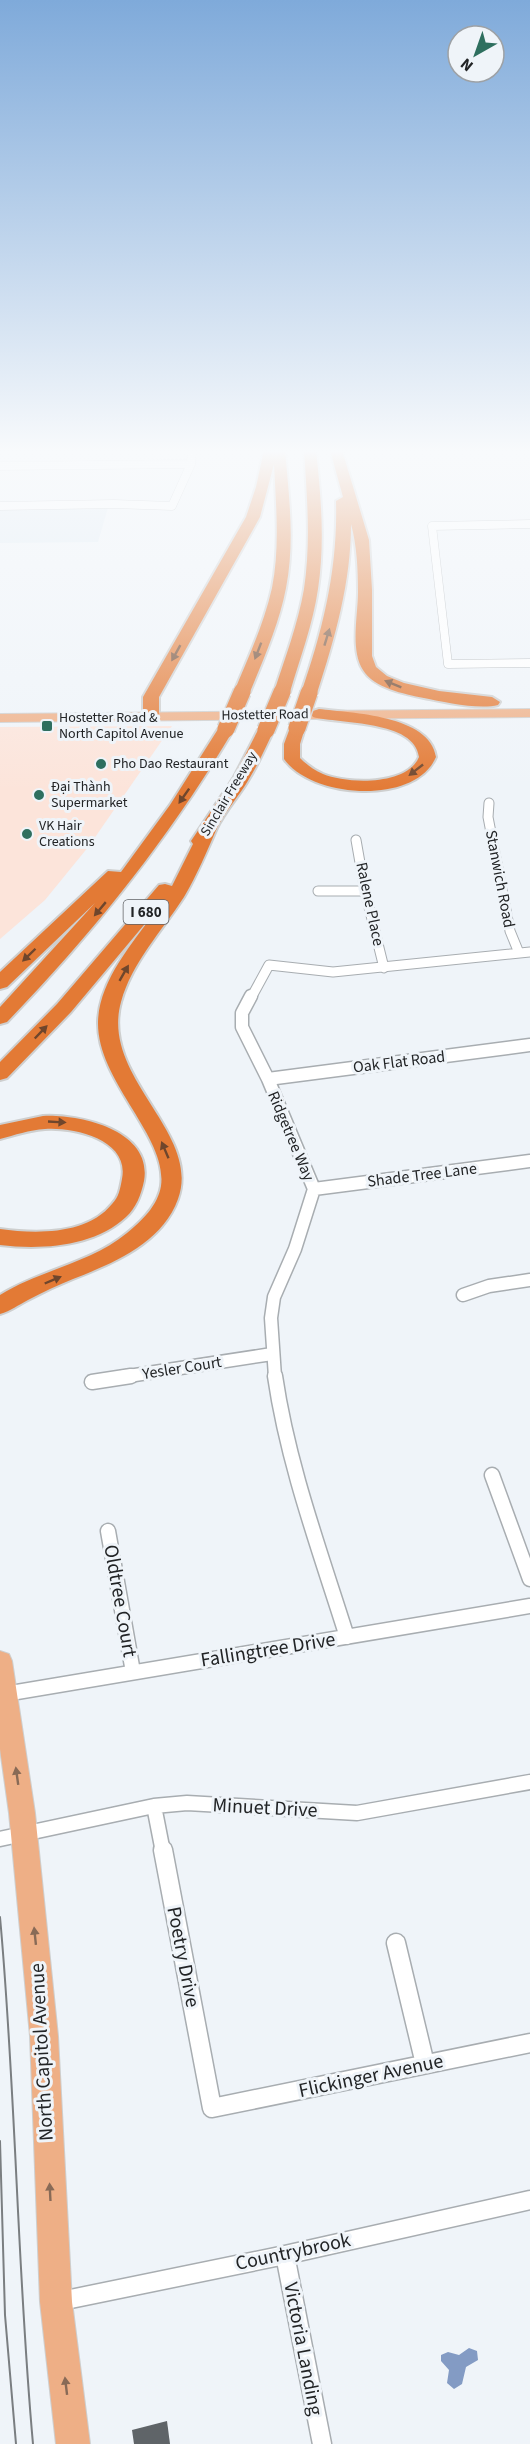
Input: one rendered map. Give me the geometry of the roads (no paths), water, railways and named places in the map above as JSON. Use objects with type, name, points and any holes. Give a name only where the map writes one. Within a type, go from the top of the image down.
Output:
[{"type":"highway","points":[[150,711],[152,697],[227,564]]},
{"type":"highway","name":"I 680","points":[[0,1018],[82,931],[137,864],[200,775],[226,729],[268,626],[279,587],[281,564]]},
{"type":"highway","name":"Sinclair Freeway","points":[[0,1074],[64,1008],[169,885],[242,777],[282,692],[302,627],[311,588],[314,564]]},
{"type":"highway","points":[[319,714],[381,722],[404,730],[424,745],[426,761],[409,776],[385,783],[354,785],[327,781],[305,771],[292,759],[292,744],[331,625],[342,564]]},
{"type":"highway","points":[[363,564],[364,656],[368,666],[384,680],[411,690],[492,702]]},
{"type":"highway","points":[[0,1306],[123,1247],[146,1229],[167,1200],[171,1188],[171,1165],[160,1137],[114,1058],[107,1032],[108,1021],[112,1000],[121,978],[176,895],[209,829]]},
{"type":"highway","points":[[0,983],[110,877],[137,864]]},
{"type":"highway","points":[[0,1132],[48,1122],[80,1125],[109,1136],[120,1144],[127,1153],[134,1174],[133,1186],[125,1202],[111,1217],[97,1226],[74,1235],[49,1240],[33,1241],[0,1237]]},
{"type":"main road","name":"Hostetter Road","points":[[0,718],[150,711],[530,702]]},
{"type":"main road","name":"Hostetter Road","points":[[0,706],[319,714],[530,713]]},
{"type":"main road","name":"North Capitol Avenue","points":[[0,1661],[5,1694],[12,1837],[44,2036],[56,2302],[74,2444]]},
{"type":"street","points":[[436,564],[448,664],[530,663]]},
{"type":"street","name":"Stanwich Road","points":[[489,803],[488,817],[510,931],[525,953]]},
{"type":"street","name":"Ralene Place","points":[[356,840],[365,891],[384,968]]},
{"type":"street","points":[[318,891],[365,891]]},
{"type":"street","name":"Ridgetree Way","points":[[347,1637],[291,1461],[280,1410],[272,1354],[271,1318],[274,1297],[295,1249],[314,1189],[268,1079],[242,1027],[242,1013],[268,965],[333,972],[525,953]]},
{"type":"street","name":"Oak Flat Road","points":[[268,1079],[530,1045]]},
{"type":"street","name":"Shade Tree Lane","points":[[314,1189],[530,1161]]},
{"type":"street","points":[[463,1295],[489,1286],[530,1280]]},
{"type":"street","name":"Yesler Court","points":[[92,1382],[272,1354]]},
{"type":"street","points":[[492,1475],[530,1579]]},
{"type":"street","name":"Oldtree Court","points":[[108,1531],[132,1672]]},
{"type":"street","name":"Fallingtree Drive","points":[[5,1694],[530,1606]]},
{"type":"street","name":"Minuet Drive","points":[[12,1837],[154,1806],[187,1803],[357,1813],[530,1782]]},
{"type":"street","name":"Poetry Drive","points":[[154,1806],[212,2108]]},
{"type":"street","points":[[396,1944],[425,2064]]},
{"type":"street","name":"Flickinger Avenue","points":[[212,2108],[530,2043]]},
{"type":"street","name":"Countrybrook","points":[[56,2302],[285,2255],[530,2200]]},
{"type":"street","name":"Victoria Landing","points":[[285,2255],[322,2444]]},
{"type":"water","points":[[469,2348],[477,2351],[478,2360],[466,2367],[462,2384],[454,2389],[447,2383],[449,2370],[441,2361],[441,2355],[448,2352],[459,2355]]},
{"type":"tram line","points":[[0,1917],[33,2444]]},
{"type":"tram line","points":[[0,2141],[5,2315],[16,2444]]},
{"type":"place","name":"Hostetter Road & North Capitol Avenue","points":[[47,726]]},
{"type":"place","name":"Pho Dao Restaurant","points":[[101,764]]},
{"type":"place","name":"Đại Thành Supermarket","points":[[39,795]]},
{"type":"place","name":"VK Hair Creations","points":[[27,834]]}]
